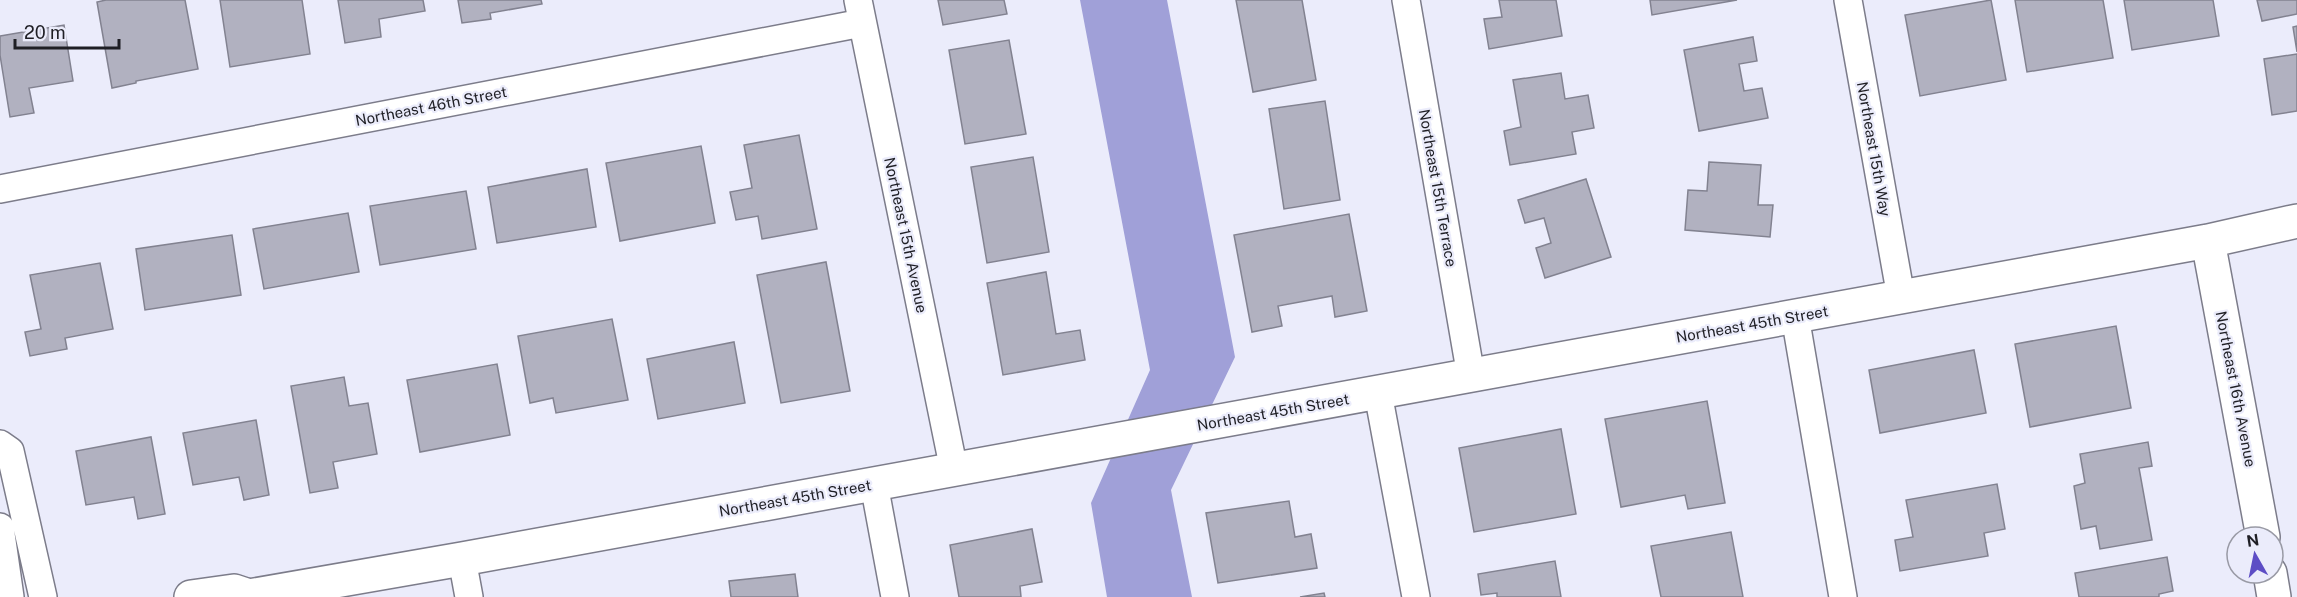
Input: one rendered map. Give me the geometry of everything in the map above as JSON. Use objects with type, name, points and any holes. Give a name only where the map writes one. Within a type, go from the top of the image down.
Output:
[{"type":"street","name":"Northeast 15th Terrace","points":[[1406,0],[1471,376]]},
{"type":"street","name":"Northeast 15th Way","points":[[1848,0],[1901,297]]},
{"type":"street","name":"Northeast 46th Street","points":[[0,189],[860,11]]},
{"type":"street","name":"Northeast 15th Avenue","points":[[860,11],[954,470]]},
{"type":"street","name":"Northeast 45th Street","points":[[191,597],[234,591],[248,596],[462,559],[2208,241],[2297,221]]},
{"type":"street","name":"Northeast 16th Avenue","points":[[2208,241],[2261,525]]},
{"type":"street","points":[[1795,316],[1843,597]]},
{"type":"street","points":[[1378,393],[1416,597]]},
{"type":"street","points":[[0,444],[10,451],[43,597]]},
{"type":"street","points":[[874,484],[894,597]]},
{"type":"street","points":[[0,527],[10,597]]},
{"type":"street","points":[[462,559],[469,597]]},
{"type":"water","points":[[1080,0],[1167,0],[1235,357],[1171,490],[1192,597],[1107,597],[1091,503],[1150,370]]},
{"type":"building","points":[[185,0],[198,69],[112,88],[97,2]]},
{"type":"building","points":[[220,0],[302,0],[310,54],[230,67]]},
{"type":"building","points":[[338,0],[423,0],[425,11],[379,19],[381,37],[345,43]]},
{"type":"building","points":[[458,0],[541,0],[542,4],[490,13],[491,19],[462,23]]},
{"type":"building","points":[[938,0],[1004,0],[1007,14],[943,25]]},
{"type":"building","points":[[1236,0],[1302,0],[1316,80],[1253,92]]},
{"type":"building","points":[[1499,0],[1556,0],[1562,36],[1489,49],[1484,19],[1502,17]]},
{"type":"building","points":[[1650,0],[1737,0],[1652,15]]},
{"type":"building","points":[[1991,0],[2006,80],[1920,96],[1905,15]]},
{"type":"building","points":[[2015,0],[2103,0],[2113,58],[2027,72]]},
{"type":"building","points":[[2124,0],[2213,0],[2219,36],[2132,50]]},
{"type":"building","points":[[2257,0],[2297,0],[2297,14],[2262,21]]},
{"type":"building","points":[[64,25],[73,81],[29,88],[34,113],[10,117],[0,55],[0,36]]},
{"type":"building","points":[[2297,26],[2297,52],[2293,27]]},
{"type":"building","points":[[1753,37],[1757,61],[1739,64],[1744,91],[1762,88],[1768,118],[1699,131],[1684,50]]},
{"type":"building","points":[[1009,40],[1026,134],[965,144],[949,50]]},
{"type":"building","points":[[2297,54],[2297,111],[2272,115],[2264,59]]},
{"type":"building","points":[[1561,73],[1565,99],[1588,95],[1594,128],[1572,132],[1576,154],[1510,165],[1504,131],[1521,127],[1513,80]]},
{"type":"building","points":[[1325,101],[1340,200],[1284,209],[1269,109]]},
{"type":"building","points":[[799,135],[817,229],[762,239],[758,216],[736,220],[730,192],[752,188],[744,145]]},
{"type":"building","points":[[701,146],[715,223],[620,241],[606,163]]},
{"type":"building","points":[[1033,157],[1049,252],[987,263],[971,167]]},
{"type":"building","points":[[1709,162],[1761,165],[1758,205],[1773,205],[1770,237],[1685,230],[1688,190],[1707,191]]},
{"type":"building","points":[[587,169],[596,227],[497,243],[488,187]]},
{"type":"building","points":[[1586,179],[1611,257],[1545,278],[1536,248],[1551,243],[1544,218],[1525,223],[1518,200]]},
{"type":"building","points":[[466,191],[476,249],[380,265],[370,206]]},
{"type":"building","points":[[348,213],[359,272],[264,289],[253,229]]},
{"type":"building","points":[[1349,214],[1367,311],[1335,317],[1332,296],[1278,306],[1282,326],[1252,332],[1234,235]]},
{"type":"building","points":[[232,235],[241,295],[145,310],[136,249]]},
{"type":"building","points":[[826,262],[850,391],[781,403],[757,275]]},
{"type":"building","points":[[100,263],[113,329],[65,338],[67,349],[30,356],[25,332],[41,329],[30,275]]},
{"type":"building","points":[[1046,272],[1056,334],[1080,330],[1085,360],[1003,375],[987,283]]},
{"type":"building","points":[[612,319],[628,400],[556,413],[553,398],[530,403],[518,336]]},
{"type":"building","points":[[2116,326],[2131,408],[2030,427],[2015,344]]},
{"type":"building","points":[[734,342],[745,403],[658,419],[647,359]]},
{"type":"building","points":[[1974,350],[1986,413],[1880,433],[1869,370]]},
{"type":"building","points":[[497,364],[510,435],[420,452],[407,380]]},
{"type":"building","points":[[344,377],[349,406],[368,403],[377,454],[333,462],[338,488],[310,493],[291,386]]},
{"type":"building","points":[[1707,401],[1725,503],[1688,509],[1685,495],[1621,507],[1605,419]]},
{"type":"building","points":[[256,420],[269,495],[244,500],[239,477],[193,485],[183,433]]},
{"type":"building","points":[[1561,429],[1576,514],[1474,532],[1459,448]]},
{"type":"building","points":[[151,437],[165,514],[138,519],[134,497],[86,505],[76,451]]},
{"type":"building","points":[[2148,442],[2152,466],[2139,468],[2152,540],[2100,549],[2096,526],[2081,529],[2074,486],[2085,483],[2080,454]]},
{"type":"building","points":[[1997,484],[2005,529],[1984,533],[1988,556],[1900,571],[1895,540],[1913,537],[1906,500]]},
{"type":"building","points":[[1289,501],[1295,537],[1311,534],[1317,568],[1218,583],[1206,513]]},
{"type":"building","points":[[1032,529],[1042,582],[1020,586],[1021,597],[959,597],[950,545]]},
{"type":"building","points":[[1731,532],[1743,597],[1661,597],[1651,546]]},
{"type":"building","points":[[2167,557],[2173,591],[2159,594],[2159,597],[2079,597],[2075,573]]},
{"type":"building","points":[[1555,561],[1561,597],[1497,597],[1497,593],[1481,595],[1478,574]]},
{"type":"building","points":[[795,574],[798,597],[731,597],[729,581]]},
{"type":"building","points":[[1324,593],[1325,597],[1300,597]]}]
